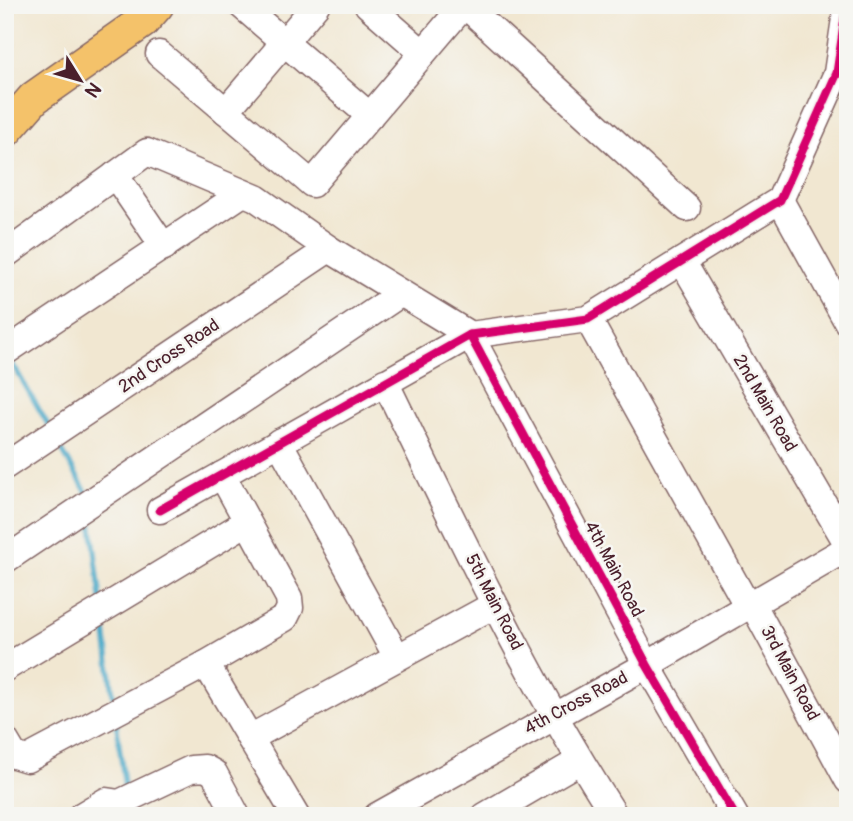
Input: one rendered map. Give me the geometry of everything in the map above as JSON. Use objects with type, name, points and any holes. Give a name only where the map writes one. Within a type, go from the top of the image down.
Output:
[{"type":"main road","points":[[5,131],[20,102],[142,22],[157,5]]},
{"type":"street","points":[[241,5],[370,116]]},
{"type":"street","points":[[226,111],[316,5]]},
{"type":"street","points":[[368,5],[423,53]]},
{"type":"street","points":[[159,54],[312,184],[465,5],[687,208]]},
{"type":"street","points":[[160,510],[470,335],[588,319],[780,200],[842,83],[847,5]]},
{"type":"street","points":[[5,255],[146,152],[256,198],[329,249],[470,335]]},
{"type":"street","points":[[115,175],[164,247]]},
{"type":"street","points":[[9,350],[243,193]]},
{"type":"street","points":[[780,200],[848,323]]},
{"type":"street","name":"2nd Cross Road","points":[[7,462],[329,249]]},
{"type":"street","name":"2nd Main Road","points":[[681,261],[848,546]]},
{"type":"street","points":[[5,560],[400,294]]},
{"type":"street","name":"3rd Main Road","points":[[588,319],[848,780]]},
{"type":"street","name":"4th Main Road","points":[[470,335],[647,665],[735,816]]},
{"type":"street","name":"5th Main Road","points":[[385,382],[494,605],[552,715],[615,816]]},
{"type":"street","points":[[279,442],[397,657]]},
{"type":"street","points":[[5,740],[14,755],[27,759],[206,664],[285,618],[290,608],[289,598],[222,475]]},
{"type":"street","points":[[5,668],[247,522]]},
{"type":"street","name":"4th Cross Road","points":[[377,816],[552,715],[647,665],[848,546]]},
{"type":"street","points":[[250,738],[494,605]]},
{"type":"street","points":[[206,664],[296,816]]},
{"type":"street","points":[[485,816],[579,761]]},
{"type":"street","points":[[81,816],[106,801],[130,798],[191,769],[205,768],[214,773],[234,815]]},
{"type":"waterway","points":[[9,358],[50,428]]},
{"type":"waterway","points":[[56,440],[88,495]]},
{"type":"waterway","points":[[90,511],[101,599]]},
{"type":"waterway","points":[[104,619],[114,703]]},
{"type":"waterway","points":[[116,720],[125,790]]},
{"type":"cycle path","points":[[160,510],[470,335],[588,319],[780,200],[837,73],[847,5]]},
{"type":"cycle path","points":[[470,335],[647,665],[735,816]]}]
